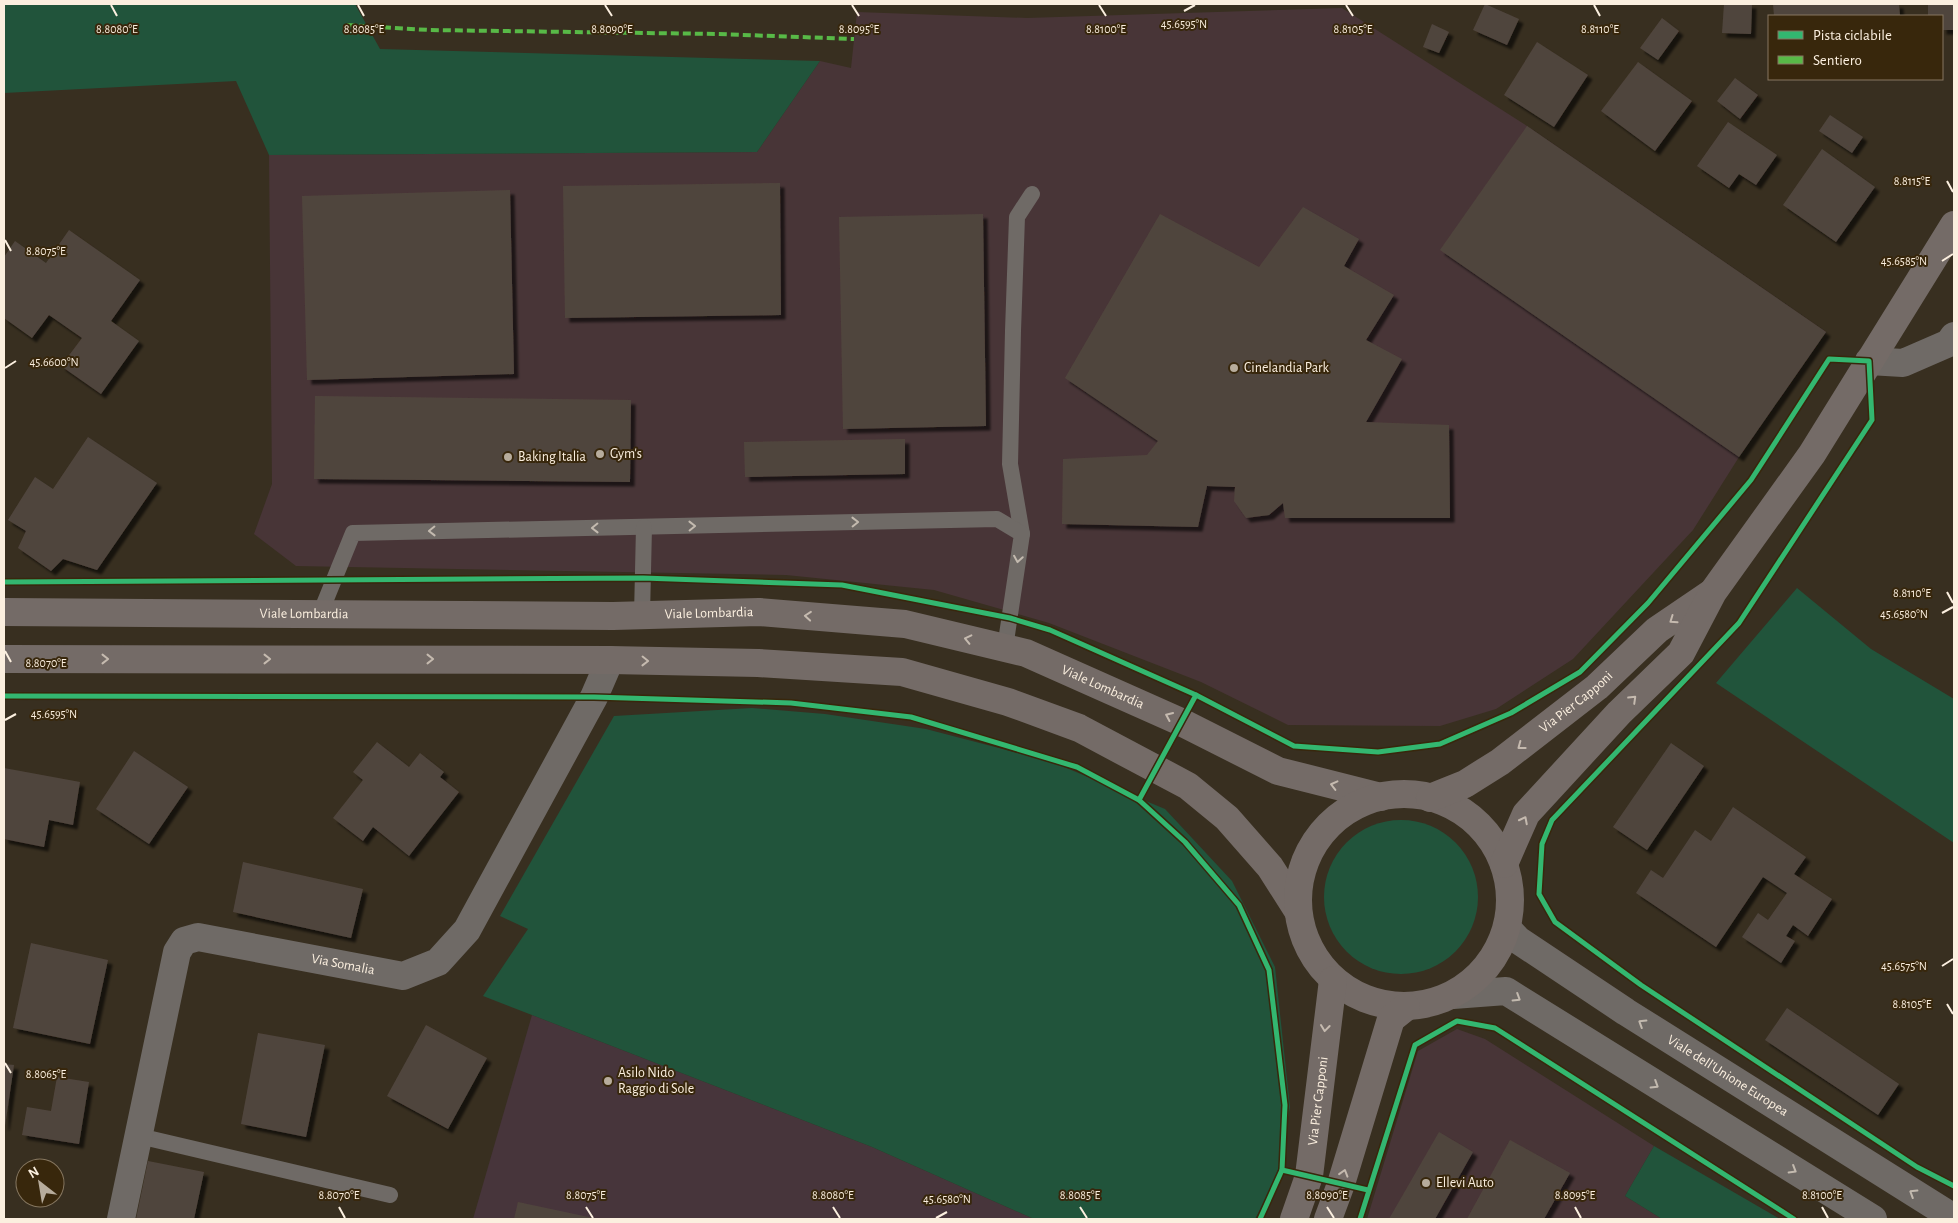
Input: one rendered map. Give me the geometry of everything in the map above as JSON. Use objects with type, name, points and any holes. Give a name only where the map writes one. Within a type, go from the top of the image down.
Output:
[{"type":"main road","name":"Via Pier Capponi","points":[[1504,864],[1526,814],[1619,712],[1681,654],[1713,592],[1788,490],[1954,225]]},
{"type":"main road","name":"Via Pier Capponi","points":[[1430,798],[1465,784],[1500,762],[1597,687],[1657,630],[1713,592]]},
{"type":"main road","name":"Viale Lombardia","points":[[4,612],[642,615],[759,612],[895,624],[1026,653],[1182,722],[1278,771],[1381,797]]},
{"type":"main road","points":[[4,659],[610,660],[758,663],[902,672],[1008,702],[1079,728],[1188,786],[1227,818],[1270,867],[1298,911],[1309,949],[1333,980],[1367,1000],[1406,1007],[1430,1003],[1453,995],[1477,978],[1495,955],[1507,928],[1510,896],[1504,864],[1495,845],[1483,829],[1450,804],[1406,794],[1381,797],[1345,811],[1318,838],[1301,873],[1298,911]]},
{"type":"main road","name":"Via Pier Capponi","points":[[1294,1219],[1309,1176],[1333,980]]},
{"type":"main road","points":[[1328,1219],[1341,1184],[1391,1019],[1406,1007]]},
{"type":"street","points":[[1869,361],[1903,363],[1949,343],[1954,336]]},
{"type":"street","name":"Via Somalia","points":[[121,1219],[176,952],[184,941],[198,938],[403,976],[438,962],[467,930],[594,697],[610,660]]},
{"type":"street","name":"Viale dell'Unione Europea","points":[[1507,928],[1518,940],[1626,1012],[1954,1218]]},
{"type":"street","points":[[1453,995],[1506,991],[1873,1219]]},
{"type":"lane","points":[[1005,648],[1022,534],[1010,464],[1012,331],[1017,217],[1032,194]]},
{"type":"lane","points":[[320,614],[353,533],[997,519],[1022,534]]},
{"type":"lane","points":[[642,615],[644,527]]},
{"type":"lane","points":[[138,1136],[390,1195]]},
{"type":"shaded area","points":[[1342,8],[1527,126],[1826,332],[1739,457],[1693,530],[1573,659],[1496,709],[1440,726],[1288,725],[1201,682],[1049,623],[934,590],[786,575],[296,566],[254,534],[272,484],[269,155],[757,152],[820,61],[851,68],[857,12],[1027,18]]},
{"type":"shaded area","name":"Asilo Nido Raggio di Sole","points":[[532,1015],[872,1147],[1034,1219],[473,1219]]},
{"type":"shaded area","points":[[1457,1029],[1485,1039],[1654,1146],[1625,1196],[1662,1219],[1367,1219],[1418,1051]]},
{"type":"green space","points":[[4,4],[355,4],[380,49],[820,61],[757,152],[269,155],[236,81],[4,93]]},
{"type":"green space","points":[[1797,588],[1871,649],[1954,699],[1954,843],[1716,683]]},
{"type":"green space","points":[[752,708],[825,714],[926,729],[1052,762],[1165,809],[1232,881],[1275,967],[1290,1107],[1276,1181],[1255,1219],[1034,1219],[872,1147],[483,996],[528,929],[500,916],[614,716]]},
{"type":"green space","points":[[1401,820],[1430,826],[1444,833],[1455,843],[1465,854],[1472,868],[1478,897],[1472,926],[1465,940],[1455,951],[1444,961],[1430,968],[1401,974],[1372,968],[1358,961],[1347,951],[1337,940],[1330,926],[1324,897],[1330,868],[1337,854],[1347,843],[1358,833],[1372,826]]},
{"type":"green space","points":[[1654,1146],[1780,1219],[1662,1219],[1625,1196]]},
{"type":"building","points":[[1485,4],[1519,19],[1507,45],[1473,30]]},
{"type":"building","points":[[1724,4],[1752,4],[1751,34],[1722,33]]},
{"type":"building","points":[[1773,4],[1899,4],[1900,15],[1774,15]]},
{"type":"building","points":[[1928,4],[1954,4],[1954,30],[1943,30],[1943,15],[1928,15]]},
{"type":"building","points":[[1662,18],[1679,31],[1658,60],[1640,48]]},
{"type":"building","points":[[1432,24],[1449,32],[1439,53],[1423,47]]},
{"type":"building","points":[[1537,42],[1588,75],[1554,127],[1504,95]]},
{"type":"building","points":[[1638,62],[1692,101],[1655,151],[1601,111]]},
{"type":"building","points":[[1735,78],[1758,95],[1740,119],[1717,101]]},
{"type":"building","points":[[1830,115],[1863,137],[1852,153],[1819,131]]},
{"type":"building","points":[[1728,122],[1777,155],[1756,185],[1739,174],[1729,188],[1697,166]]},
{"type":"building","points":[[1527,126],[1826,332],[1739,457],[1440,250]]},
{"type":"building","points":[[1822,149],[1875,187],[1836,242],[1783,205]]},
{"type":"building","points":[[780,183],[781,315],[565,318],[563,186]]},
{"type":"building","points":[[510,190],[514,374],[307,380],[302,196]]},
{"type":"building","name":"Cinelandia Park","points":[[1303,207],[1359,239],[1344,266],[1394,295],[1366,340],[1402,359],[1366,422],[1449,425],[1450,518],[1285,518],[1283,503],[1269,515],[1246,518],[1234,501],[1235,487],[1207,486],[1198,527],[1062,524],[1063,459],[1147,455],[1158,441],[1065,378],[1160,214],[1259,267]]},
{"type":"building","points":[[983,214],[986,426],[843,429],[839,217]]},
{"type":"building","points":[[69,230],[140,280],[111,321],[139,341],[101,394],[61,366],[82,338],[49,315],[32,338],[4,318],[4,257],[15,241],[46,263]]},
{"type":"building","points":[[315,396],[631,400],[630,482],[314,479]]},
{"type":"building","points":[[88,437],[157,483],[97,570],[63,559],[51,571],[18,548],[26,531],[8,520],[35,477],[53,489]]},
{"type":"building","points":[[905,439],[905,474],[745,477],[744,442]]},
{"type":"building","points":[[377,742],[409,767],[420,753],[444,772],[440,777],[459,792],[409,856],[373,827],[363,841],[333,818],[363,780],[353,772]]},
{"type":"building","points":[[1671,743],[1704,766],[1647,850],[1613,827]]},
{"type":"building","points":[[134,751],[188,787],[149,844],[96,809]]},
{"type":"building","points":[[4,768],[80,782],[73,825],[49,820],[44,847],[4,839]]},
{"type":"building","points":[[1733,807],[1806,857],[1794,874],[1832,899],[1808,936],[1793,925],[1786,936],[1795,941],[1781,963],[1742,937],[1758,913],[1768,920],[1787,893],[1763,877],[1716,947],[1636,893],[1651,870],[1663,878],[1695,830],[1711,841]]},
{"type":"building","points":[[243,862],[363,889],[351,938],[233,912]]},
{"type":"building","points":[[31,943],[108,960],[90,1044],[13,1028]]},
{"type":"building","points":[[1787,1008],[1899,1084],[1878,1115],[1765,1040]]},
{"type":"building","points":[[426,1025],[487,1058],[448,1129],[387,1096]]},
{"type":"building","points":[[258,1033],[325,1045],[306,1137],[241,1124]]},
{"type":"building","points":[[4,1064],[14,1065],[5,1126],[4,1126]]},
{"type":"building","points":[[57,1077],[89,1082],[79,1144],[22,1135],[27,1107],[51,1111]]},
{"type":"building","points":[[1439,1132],[1473,1152],[1435,1219],[1389,1219]]},
{"type":"building","points":[[1510,1140],[1570,1173],[1544,1219],[1467,1219]]},
{"type":"building","points":[[148,1161],[204,1172],[194,1219],[136,1219]]},
{"type":"building","points":[[518,1202],[593,1218],[514,1219]]},
{"type":"marked path","points":[[347,25],[429,30],[718,34],[854,39]]},
{"type":"cycle path","points":[[4,582],[643,578],[842,585],[1010,618],[1050,630],[1196,695],[1294,746],[1378,752],[1440,744],[1511,713],[1580,672],[1648,603],[1751,480],[1829,359],[1869,361],[1872,420],[1739,623],[1552,820],[1542,844],[1539,894],[1555,922],[1641,985],[1917,1167],[1954,1186]]},
{"type":"cycle path","points":[[1139,800],[1196,695]]},
{"type":"cycle path","points":[[4,696],[594,697],[791,703],[911,717],[1077,767],[1139,800],[1185,842],[1239,905],[1269,970],[1285,1105],[1282,1170],[1260,1219]]},
{"type":"cycle path","points":[[1360,1219],[1415,1045],[1457,1021],[1495,1028],[1794,1219]]},
{"type":"cycle path","points":[[1282,1170],[1368,1190]]},
{"type":"place","name":"Cinelandia Park","points":[[1234,368]]},
{"type":"place","name":"Gym's","points":[[600,454]]},
{"type":"place","name":"Baking Italia","points":[[508,457]]},
{"type":"place","name":"Asilo Nido Raggio di Sole","points":[[608,1081]]},
{"type":"place","name":"Ellevi Auto","points":[[1426,1183]]}]
